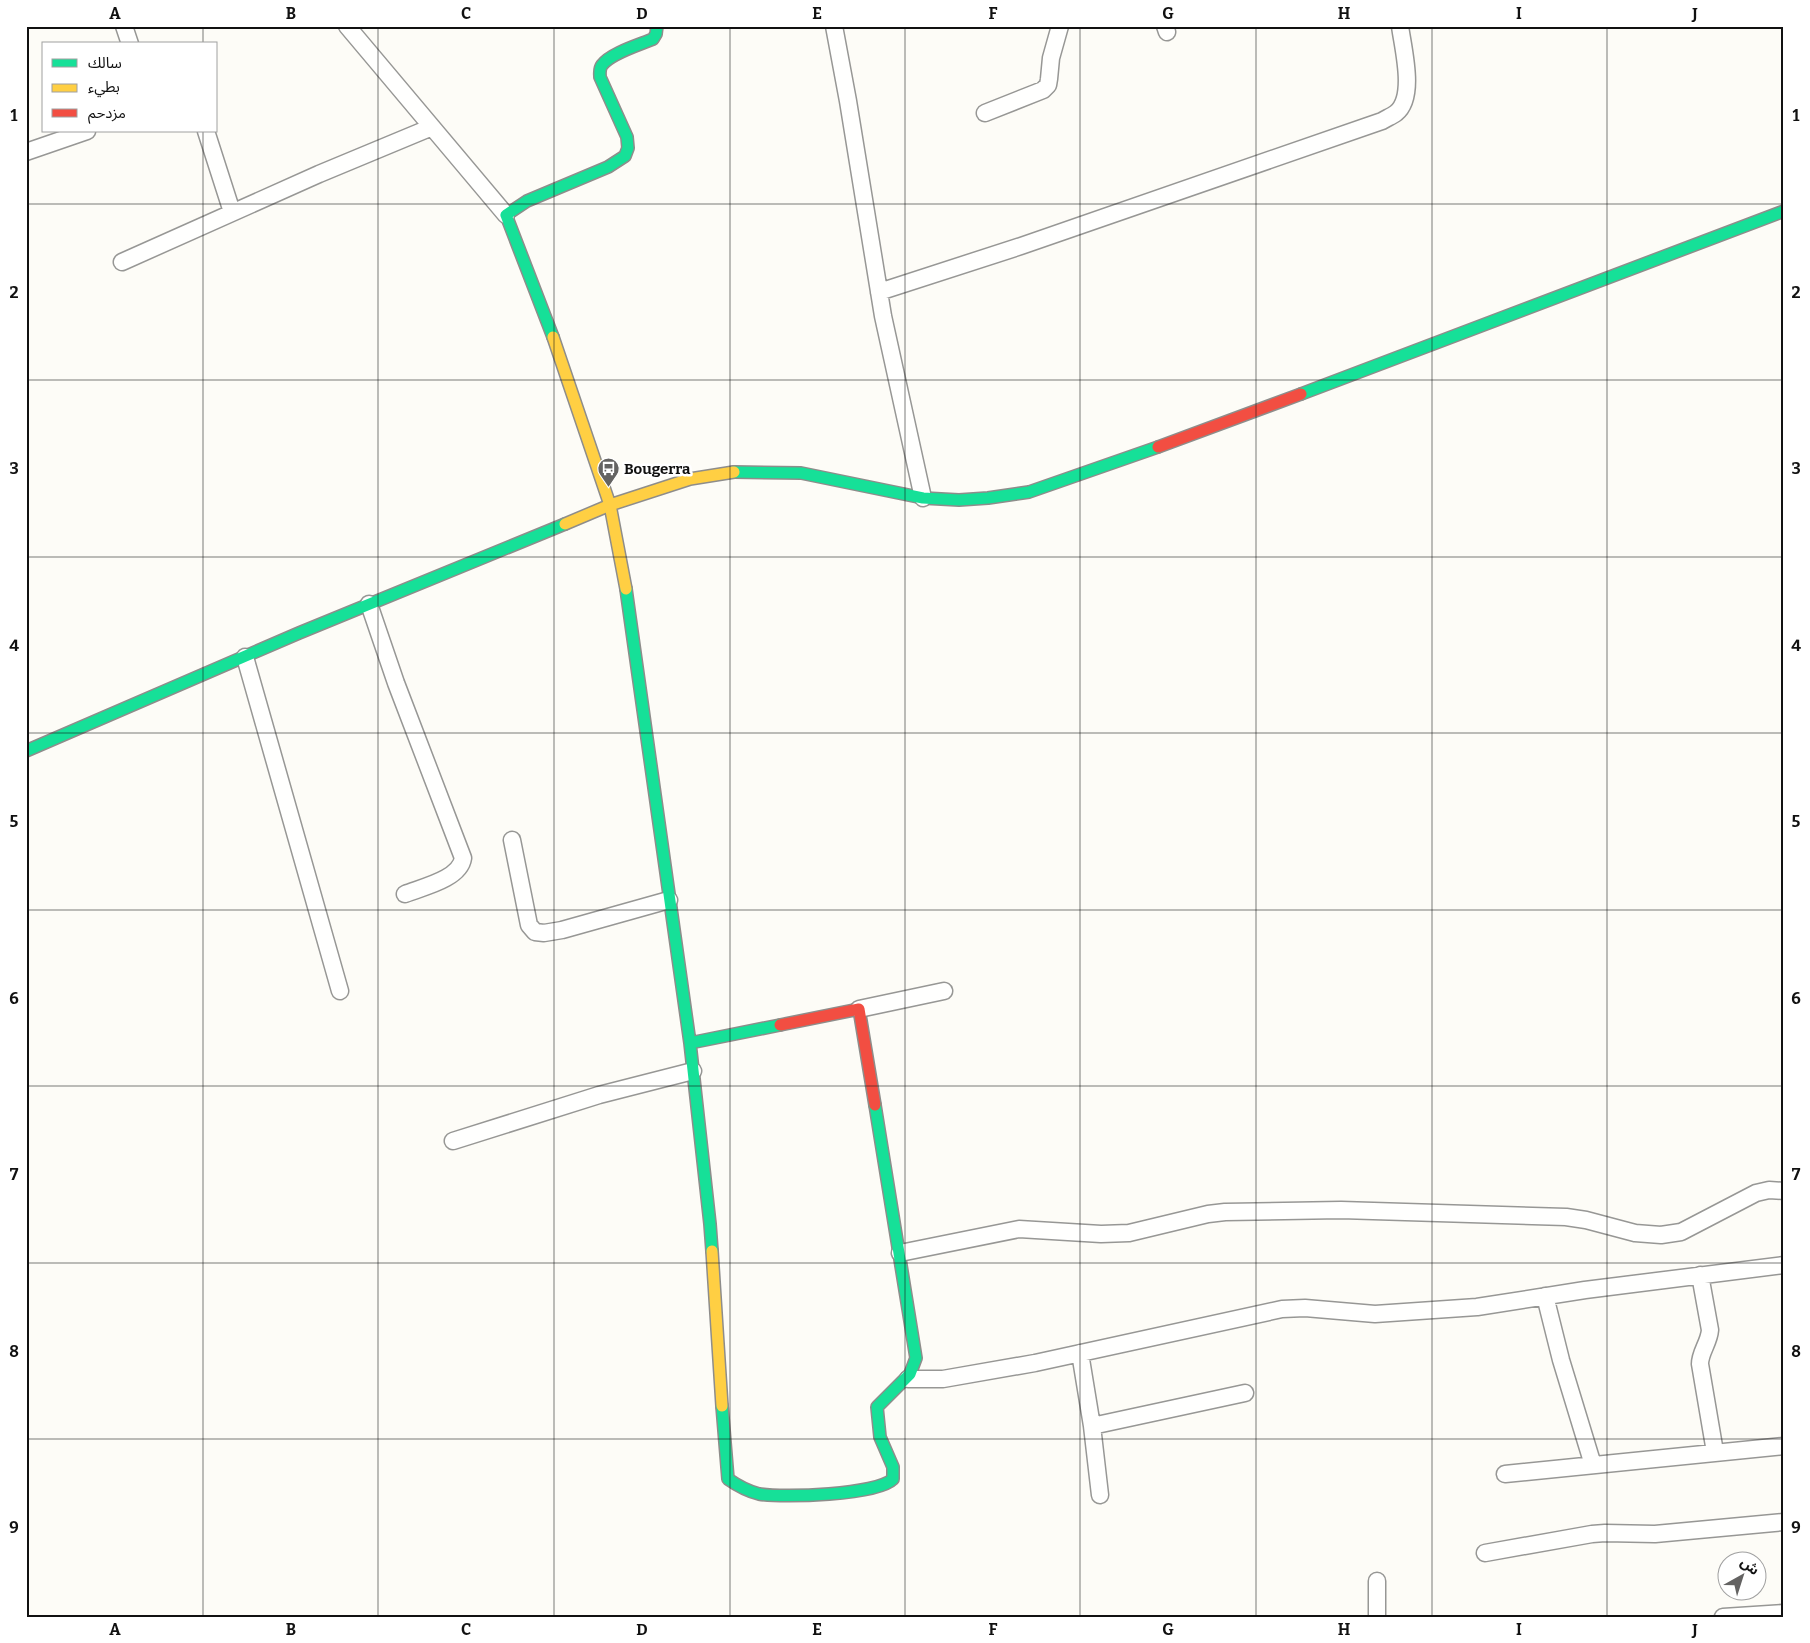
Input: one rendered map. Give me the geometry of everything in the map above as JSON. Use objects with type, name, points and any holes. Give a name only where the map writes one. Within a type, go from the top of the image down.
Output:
[{"type":"street","points":[[124,26],[129,42]]},
{"type":"street","points":[[347,26],[506,215],[561,359],[610,505],[623,567],[690,1043],[710,1224],[717,1348],[728,1479],[734,1486],[745,1491],[790,1497],[838,1492],[889,1483],[893,1479],[893,1467],[880,1436],[877,1421],[878,1407],[886,1396],[908,1379],[914,1368],[916,1358],[860,1009]]},
{"type":"street","points":[[506,215],[527,201],[608,167],[620,161],[626,155],[630,145],[600,77],[600,69],[603,63],[609,59],[653,40],[657,26]]},
{"type":"street","points":[[834,26],[885,326],[923,498]]},
{"type":"street","points":[[985,113],[1044,90],[1049,79],[1050,58],[1060,26]]},
{"type":"street","points":[[880,292],[1021,246],[1382,121],[1397,113],[1404,102],[1407,89],[1400,26]]},
{"type":"street","points":[[122,262],[232,212],[432,127]]},
{"type":"street","points":[[26,152],[84,132]]},
{"type":"street","points":[[206,132],[232,212]]},
{"type":"street","points":[[26,751],[369,604],[610,505],[690,479],[740,471],[801,473],[923,498],[959,500],[1029,492],[1209,429],[1784,212]]},
{"type":"street","points":[[369,604],[396,683],[463,858],[462,865],[450,876],[405,894]]},
{"type":"street","points":[[245,657],[340,991]]},
{"type":"street","points":[[512,840],[530,925],[535,932],[544,933],[562,930],[669,900]]},
{"type":"street","points":[[690,1043],[944,991]]},
{"type":"street","points":[[453,1141],[600,1095],[693,1071]]},
{"type":"street","points":[[900,1253],[1019,1229],[1101,1234],[1128,1233],[1208,1214],[1245,1212],[1341,1210],[1566,1217],[1586,1220],[1616,1229],[1660,1235],[1681,1232],[1756,1193],[1769,1190],[1784,1191]]},
{"type":"street","points":[[908,1379],[943,1379],[982,1373],[1282,1309],[1305,1308],[1375,1314],[1404,1313],[1477,1306],[1784,1265]]},
{"type":"street","points":[[1700,1275],[1710,1330],[1700,1357],[1700,1364],[1716,1452]]},
{"type":"street","points":[[1545,1296],[1560,1360],[1593,1465]]},
{"type":"street","points":[[1080,1353],[1092,1426],[1100,1495]]},
{"type":"street","points":[[1092,1426],[1245,1393]]},
{"type":"street","points":[[1505,1474],[1784,1446]]},
{"type":"street","points":[[1485,1553],[1599,1533],[1655,1534],[1784,1522]]},
{"type":"street","points":[[1377,1581],[1377,1617]]},
{"type":"street","points":[[1723,1617],[1784,1613]]},
{"type":"traffic: fast","points":[[553,337],[506,215],[527,201],[608,167],[625,156],[628,148],[627,137],[600,77],[600,70],[602,65],[612,57],[653,39],[657,26]]},
{"type":"traffic: fast","points":[[1301,394],[1784,211]]},
{"type":"traffic: fast","points":[[734,472],[801,473],[923,498],[959,500],[1029,492],[1158,447]]},
{"type":"traffic: fast","points":[[26,751],[299,633],[565,524]]},
{"type":"traffic: fast","points":[[626,589],[690,1043],[712,1251]]},
{"type":"traffic: fast","points":[[690,1043],[780,1025]]},
{"type":"traffic: fast","points":[[722,1406],[728,1479],[747,1490],[759,1494],[788,1496],[829,1494],[869,1489],[893,1479],[893,1467],[880,1437],[877,1407],[910,1374],[916,1358],[875,1105]]},
{"type":"traffic: slow","points":[[553,337],[610,505],[626,589]]},
{"type":"traffic: slow","points":[[565,524],[610,505],[690,479],[734,472]]},
{"type":"traffic: slow","points":[[712,1251],[722,1406]]},
{"type":"traffic: jam","points":[[1158,447],[1301,394]]},
{"type":"traffic: jam","points":[[780,1025],[859,1009],[875,1105]]},
{"type":"place","name":"Bougerra","points":[[608,488]]}]
